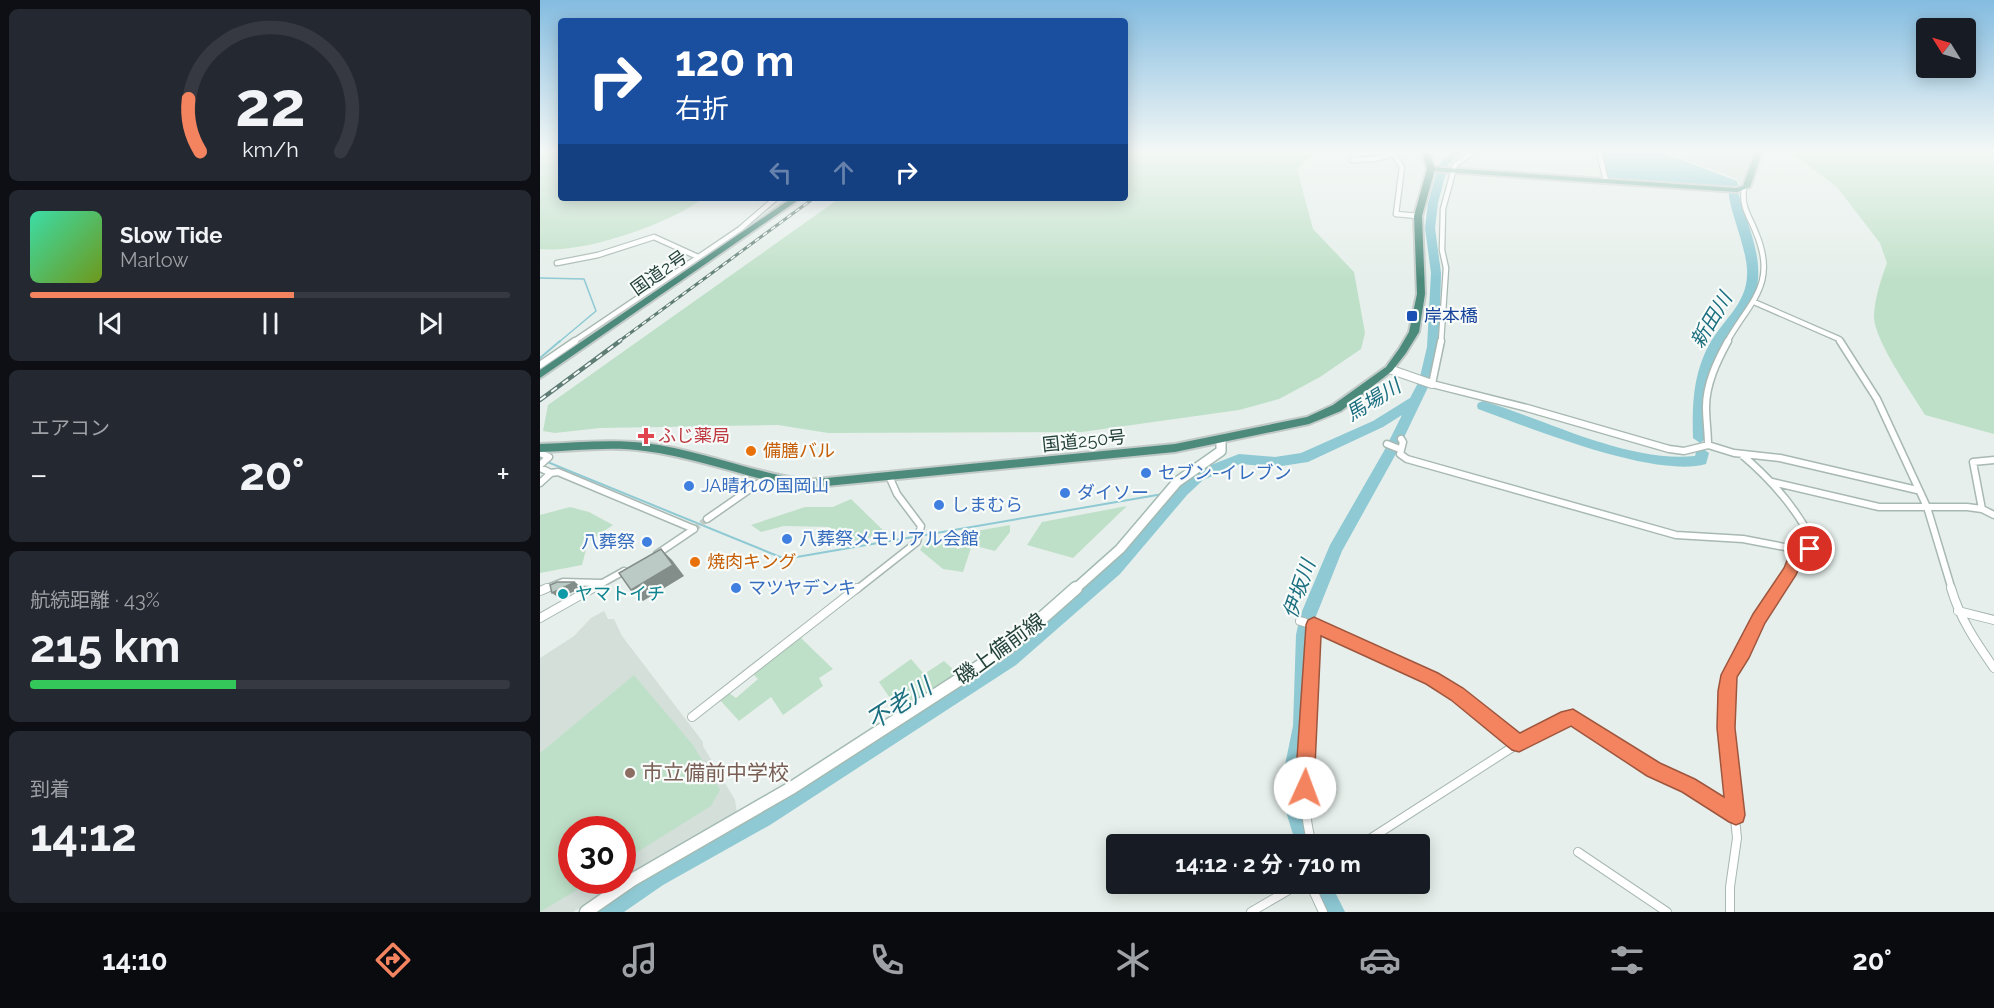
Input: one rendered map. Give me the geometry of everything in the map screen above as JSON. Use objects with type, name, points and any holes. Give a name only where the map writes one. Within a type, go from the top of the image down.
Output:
[{"type":"highway","name":"国道250号","points":[[540,448],[644,447],[690,456],[766,478],[806,484],[1175,448],[1221,440],[1324,414],[1350,400],[1389,369],[1408,343],[1419,312],[1421,280],[1418,216],[1425,195]]},
{"type":"highway","name":"国道2号","points":[[540,375],[793,201]]},
{"type":"main road","name":"磯上備前線","points":[[586,912],[632,880],[793,787],[1008,648],[1120,549],[1165,495],[1185,475],[1216,456],[1221,451],[1221,440]]},
{"type":"street","points":[[1398,195],[1396,214],[1418,216]]},
{"type":"street","points":[[1430,383],[1440,353],[1446,268],[1442,250],[1443,209],[1446,195]]},
{"type":"street","points":[[1708,445],[1706,405],[1715,366],[1735,327],[1759,294],[1764,271],[1762,249],[1745,213],[1742,195]]},
{"type":"street","points":[[540,365],[740,229],[773,201]]},
{"type":"street","points":[[557,263],[598,255],[654,237],[698,257]]},
{"type":"street","points":[[1754,303],[1839,339],[1877,399],[1917,490],[1927,507],[1958,611],[1967,629],[1994,668]]},
{"type":"street","points":[[1389,369],[1411,378],[1527,408],[1669,449],[1684,451],[1708,445],[1741,454],[1780,458],[1917,490]]},
{"type":"street","points":[[1401,439],[1403,442],[1400,454],[1407,459],[1676,535],[1693,538],[1717,536],[1750,539],[1798,550],[1810,549],[1815,545],[1794,506],[1741,454]]},
{"type":"street","points":[[540,453],[549,457],[540,466],[550,473]]},
{"type":"street","points":[[1982,509],[1973,462],[1994,460]]},
{"type":"street","points":[[540,483],[550,473],[558,472],[694,529],[647,559]]},
{"type":"street","points":[[692,717],[919,537],[921,526],[897,495],[889,476]]},
{"type":"street","points":[[707,519],[766,478]]},
{"type":"street","points":[[1771,482],[1879,507],[1967,507],[1982,509],[1994,515]]},
{"type":"street","points":[[1730,912],[1730,887],[1737,838],[1726,728],[1726,691],[1729,675],[1743,653],[1759,619],[1791,571],[1798,550]]},
{"type":"street","points":[[540,618],[629,569]]},
{"type":"street","points":[[540,591],[563,582],[601,583]]},
{"type":"street","points":[[1958,611],[1994,620]]},
{"type":"street","points":[[1301,621],[1313,624],[1432,678],[1457,694],[1519,743]]},
{"type":"street","points":[[1310,834],[1305,807],[1304,770],[1309,727],[1313,624]]},
{"type":"street","points":[[1378,834],[1519,743],[1567,718],[1573,718],[1654,770],[1688,786],[1736,815]]},
{"type":"street","points":[[1578,852],[1666,912]]},
{"type":"street","points":[[1251,912],[1282,894]]},
{"type":"street","points":[[1315,894],[1323,912]]},
{"type":"shaded area","name":"市立備前中学校","points":[[604,611],[608,619],[614,619],[622,636],[703,742],[703,746],[735,800],[737,813],[636,872],[636,816],[558,816],[558,894],[601,894],[573,912],[540,912],[540,658],[574,636],[591,618]]},
{"type":"green space","points":[[540,195],[558,195],[558,201],[700,201],[670,218],[602,242],[579,247],[540,249]]},
{"type":"green space","points":[[1128,195],[1304,195],[1313,229],[1354,272],[1365,333],[1361,349],[1320,377],[1279,399],[1239,410],[1082,432],[828,433],[778,425],[600,428],[555,433],[543,431],[548,405],[836,201],[1128,201]]},
{"type":"green space","points":[[1843,195],[1994,195],[1994,434],[1925,415],[1903,381],[1881,340],[1874,317],[1880,283],[1887,263],[1880,243]]},
{"type":"green space","points":[[851,499],[887,534],[842,543],[829,527],[784,526],[761,532],[751,525],[805,507],[833,507]]},
{"type":"green space","points":[[1127,506],[1073,558],[1027,545],[1042,522]]},
{"type":"green space","points":[[570,507],[589,512],[613,525],[588,542],[582,565],[540,573],[540,515]]},
{"type":"green space","points":[[1010,525],[1010,532],[995,551],[972,545],[963,572],[943,569],[920,550],[926,540]]},
{"type":"green space","points":[[800,637],[833,669],[819,678],[823,686],[783,715],[771,697],[739,721],[720,700],[729,693],[736,698],[758,679],[753,674]]},
{"type":"green space","points":[[911,659],[924,674],[944,661],[957,673],[898,710],[879,682]]},
{"type":"green space","points":[[634,675],[693,745],[720,790],[711,806],[636,853],[636,816],[558,816],[558,894],[570,894],[540,912],[540,753]]},
{"type":"building","points":[[661,549],[673,565],[631,590],[619,573]]},
{"type":"building","points":[[557,582],[575,582],[552,593],[550,585]]},
{"type":"waterway","name":"伊坂川","points":[[1302,834],[1296,815],[1294,765],[1302,726],[1304,635],[1308,616],[1335,549],[1390,452],[1425,381],[1433,347],[1436,273],[1430,228],[1435,195]]},
{"type":"waterway","name":"新田川","points":[[1700,438],[1699,408],[1705,368],[1716,342],[1747,300],[1753,276],[1750,250],[1734,195]]},
{"type":"waterway","points":[[540,278],[584,279],[596,311],[559,342]]},
{"type":"waterway","points":[[540,358],[560,341]]},
{"type":"waterway","name":"不老川","points":[[607,912],[656,878],[763,818],[1010,660],[1115,569],[1182,491],[1198,476],[1239,459],[1275,462],[1303,458],[1378,424],[1413,402]]},
{"type":"waterway","name":"新田川","points":[[1483,406],[1561,434],[1626,453],[1682,462],[1701,460],[1702,453]]},
{"type":"waterway","points":[[540,459],[785,559],[1163,494]]},
{"type":"waterway","name":"不老川","points":[[1174,492],[1182,491]]},
{"type":"waterway","name":"伊坂川","points":[[1326,894],[1335,912]]},
{"type":"tunnel","points":[[694,529],[707,519]]},
{"type":"railway","points":[[618,342],[810,201]]},
{"type":"railway","points":[[540,400],[620,341]]},
{"type":"place","name":"岸本橋","points":[[1412,316]]},
{"type":"place","name":"ふじ薬局","points":[[646,436]]},
{"type":"place","name":"備膳バル","points":[[751,451]]},
{"type":"place","name":"セブン-イレブン","points":[[1146,473]]},
{"type":"place","name":"JA晴れの国岡山","points":[[689,486]]},
{"type":"place","name":"ダイソー","points":[[1065,493]]},
{"type":"place","name":"しまむら","points":[[939,505]]},
{"type":"place","name":"八葬祭メモリアル会館","points":[[787,539]]},
{"type":"place","name":"八葬祭","points":[[647,542]]},
{"type":"place","name":"焼肉キング","points":[[695,562]]},
{"type":"place","name":"マツヤデンキ","points":[[736,588]]},
{"type":"place","name":"ヤマトイチ","points":[[563,594]]},
{"type":"place","name":"市立備前中学校","points":[[630,773]]},
{"type":"route","points":[[1305,788],[1304,770],[1309,727],[1311,648],[1314,625],[1432,678],[1457,694],[1519,743],[1567,718],[1573,718],[1654,770],[1688,786],[1736,815],[1726,728],[1726,691],[1729,675],[1743,653],[1759,619],[1791,571],[1798,550],[1810,549]]},
{"type":"water label","name":"馬場川","points":[[1373,400]]}]
